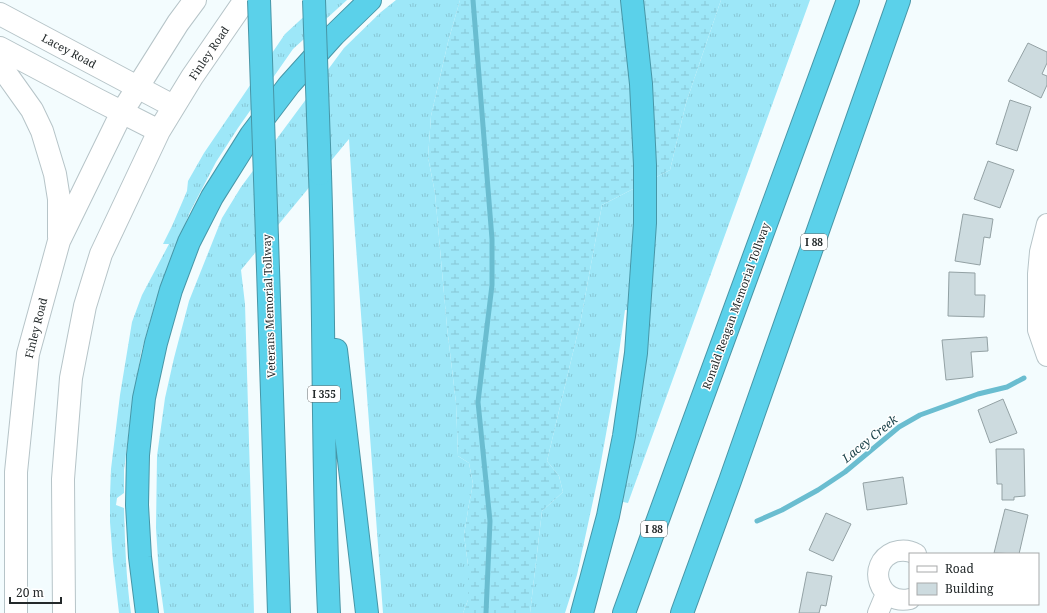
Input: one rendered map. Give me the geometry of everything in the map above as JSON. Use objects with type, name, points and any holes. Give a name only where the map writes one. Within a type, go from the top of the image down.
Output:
[{"type":"highway","name":"Veterans Memorial Tollway","points":[[259,0],[279,613]]},
{"type":"highway","name":"I 355","points":[[314,0],[322,238],[328,613]]},
{"type":"highway","points":[[147,613],[140,557],[138,455],[144,398],[156,343],[171,290],[189,242],[212,197],[251,135],[289,85],[334,35],[370,0]]},
{"type":"highway","points":[[582,613],[608,516],[624,436],[636,353],[645,223],[645,165],[641,84],[632,0]]},
{"type":"highway","name":"Ronald Reagan Memorial Tollway","points":[[624,613],[848,0]]},
{"type":"highway","name":"I 88","points":[[682,613],[899,0]]},
{"type":"highway","points":[[322,238],[367,613]]},
{"type":"main road","name":"Finley Road","points":[[16,613],[16,472],[28,354],[59,241],[122,112],[178,22],[195,0]]},
{"type":"main road","name":"Finley Road","points":[[64,613],[63,479],[71,378],[85,306],[100,254],[159,131],[173,106],[196,70],[245,0]]},
{"type":"main road","name":"Lacey Road","points":[[0,14],[138,87]]},
{"type":"main road","points":[[0,48],[159,131]]},
{"type":"main road","points":[[0,65],[32,110],[42,132],[55,174],[59,199],[59,241]]},
{"type":"main road","points":[[138,87],[173,106]]},
{"type":"street","points":[[1047,224],[1040,252],[1038,274],[1038,330],[1047,356]]},
{"type":"street","points":[[909,599],[899,600],[886,594],[878,581],[878,572],[882,561],[893,553],[905,551],[912,553]]},
{"type":"street","points":[[878,613],[886,594]]},
{"type":"green space","points":[[322,0],[347,0],[293,49],[216,162],[190,212],[156,300],[141,353],[124,470],[124,493],[117,498],[116,505],[124,508],[125,547],[131,613],[119,613],[110,522],[111,469],[120,395],[132,322],[142,295],[169,244],[163,244],[187,191],[188,181],[204,153],[285,34]]},
{"type":"green space","points":[[396,0],[460,0],[448,42],[431,116],[428,157],[435,193],[447,327],[456,403],[458,456],[469,463],[473,484],[464,535],[468,565],[468,600],[463,613],[383,613],[349,139],[241,270],[245,304],[254,613],[164,613],[159,576],[156,528],[157,456],[165,398],[189,301],[222,218],[241,187],[344,48],[381,12]]},
{"type":"green space","points":[[460,0],[721,0],[686,103],[670,170],[602,205],[581,319],[547,461],[559,476],[563,492],[542,511],[530,613],[463,613],[468,600],[468,565],[464,535],[473,484],[469,463],[458,456],[456,403],[447,327],[435,193],[428,157],[431,116],[448,42]]},
{"type":"green space","points":[[721,0],[810,0],[628,503],[623,502],[649,312],[625,310],[613,395],[599,473],[577,575],[565,613],[530,613],[542,511],[563,492],[559,476],[547,461],[581,319],[602,205],[670,170],[686,103]]},
{"type":"building","points":[[1028,43],[1047,52],[1047,63],[1042,74],[1047,76],[1047,85],[1041,98],[1008,81]]},
{"type":"building","points":[[1010,100],[1031,107],[1017,151],[996,144]]},
{"type":"building","points":[[988,161],[1014,170],[1000,208],[974,199]]},
{"type":"building","points":[[963,214],[993,219],[990,238],[984,237],[980,265],[955,261]]},
{"type":"building","points":[[949,272],[975,273],[975,295],[985,295],[984,317],[948,316]]},
{"type":"building","points":[[987,337],[988,351],[971,352],[973,377],[946,380],[942,340]]},
{"type":"building","points":[[1003,399],[1017,433],[990,443],[978,410]]},
{"type":"building","points":[[996,449],[1024,449],[1025,496],[1014,497],[1014,500],[1002,500],[1002,484],[997,484]]},
{"type":"building","points":[[903,477],[907,504],[867,510],[863,483]]},
{"type":"building","points":[[1005,509],[1028,515],[1019,553],[994,553]]},
{"type":"building","points":[[826,513],[851,524],[833,561],[809,550]]},
{"type":"building","points":[[807,572],[832,576],[826,606],[821,605],[819,613],[799,613]]},
{"type":"waterway","points":[[473,0],[492,239],[492,285],[478,402],[490,521],[486,613]]},
{"type":"waterway","name":"Lacey Creek","points":[[757,521],[782,510],[818,490],[845,472],[899,427],[920,415],[978,394],[1007,387],[1024,378]]}]
